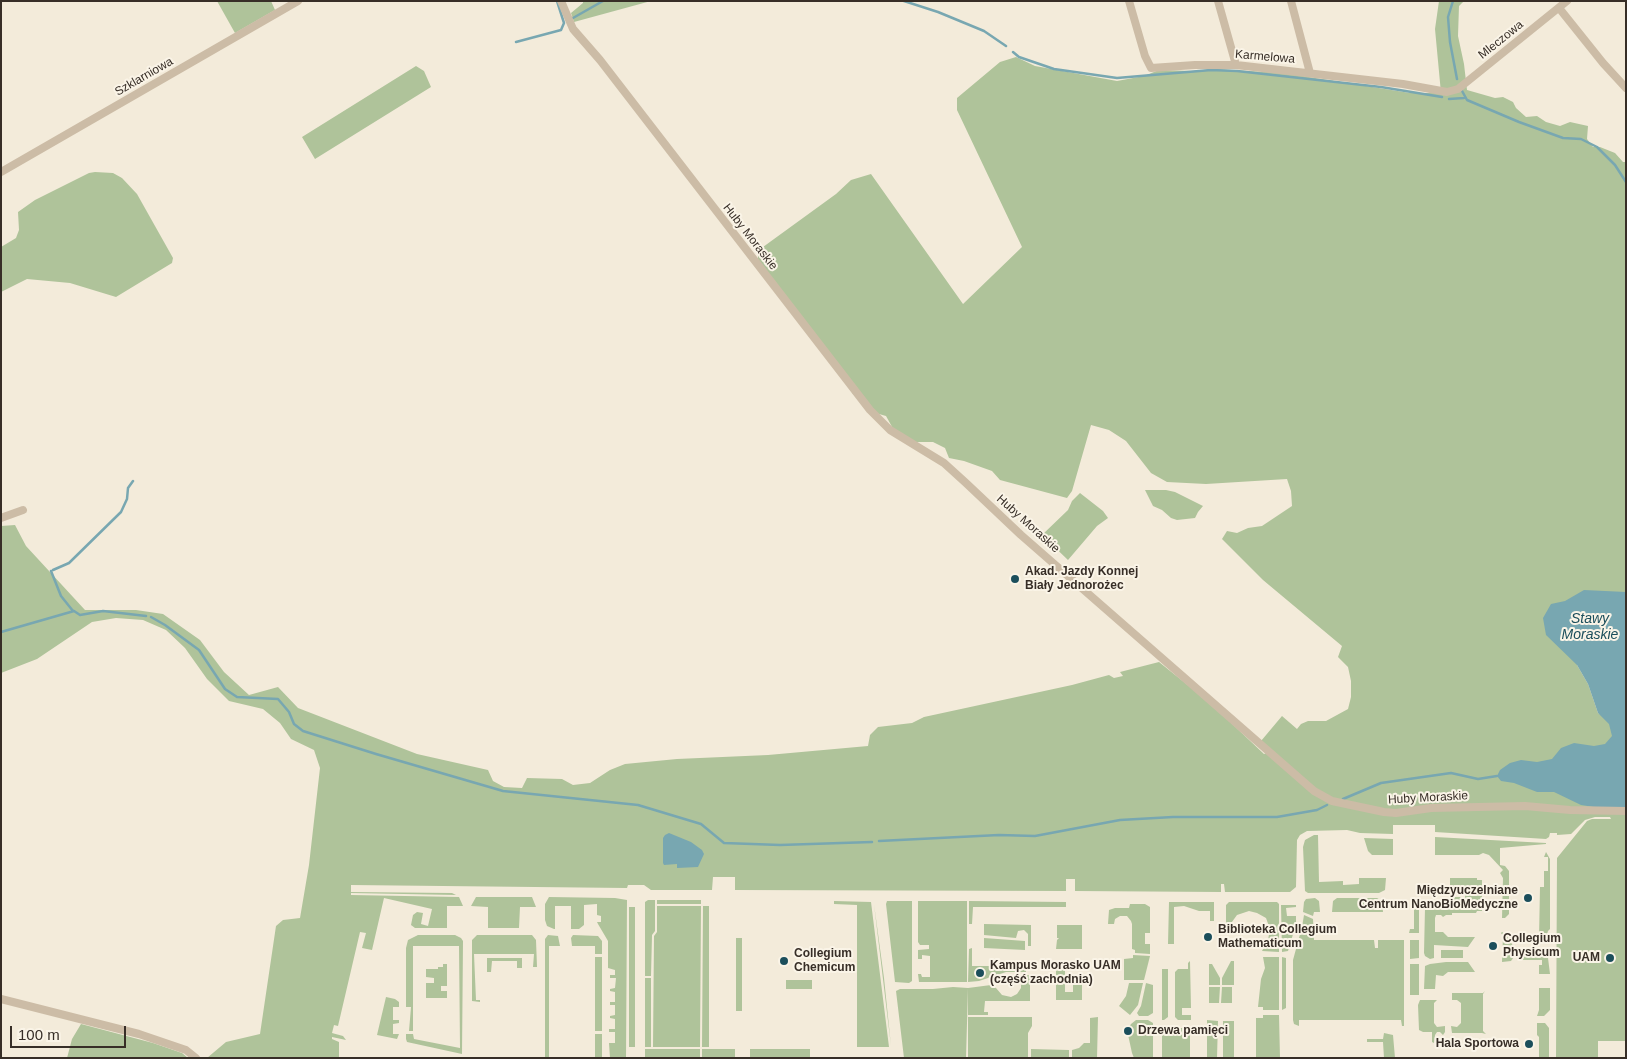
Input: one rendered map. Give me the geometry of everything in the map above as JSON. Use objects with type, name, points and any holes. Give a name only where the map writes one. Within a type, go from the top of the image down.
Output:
[{"type":"street","name":"Szklarniowa","points":[[1,172],[298,1]]},
{"type":"street","name":"Huby Moraskie","points":[[561,1],[573,29],[612,75],[870,410],[890,430],[944,463],[1021,535],[1314,791],[1332,801],[1396,813],[1431,808],[1525,806],[1570,810],[1626,811]]},
{"type":"street","name":"Karmelowa","points":[[1129,1],[1145,56],[1151,68],[1195,65],[1236,66],[1403,84],[1447,92]]},
{"type":"street","points":[[1218,1],[1236,66]]},
{"type":"street","points":[[1291,1],[1310,73]]},
{"type":"street","name":"Mleczowa","points":[[1447,92],[1458,88],[1567,1]]},
{"type":"street","points":[[1559,8],[1603,63],[1626,88]]},
{"type":"street","points":[[1,518],[23,510]]},
{"type":"street","points":[[1,999],[139,1034],[186,1050],[196,1058]]},
{"type":"green space","points":[[217,1],[271,1],[275,10],[235,33]]},
{"type":"green space","points":[[583,1],[651,1],[574,22],[571,13]]},
{"type":"green space","points":[[1439,1],[1464,1],[1459,6],[1458,36],[1467,90],[1495,98],[1503,97],[1513,102],[1516,108],[1526,117],[1537,116],[1546,122],[1560,126],[1570,122],[1588,126],[1587,139],[1593,147],[1600,147],[1615,153],[1623,162],[1626,162],[1626,613],[1577,665],[1588,684],[1598,713],[1622,729],[1626,807],[1626,1041],[1598,1041],[1598,1058],[1556,1058],[1557,858],[1587,821],[1592,819],[1611,819],[1610,817],[1595,817],[1585,820],[1571,834],[1557,835],[1557,833],[1550,833],[1546,839],[1435,832],[1435,825],[1393,825],[1393,834],[1360,833],[1347,830],[1307,831],[1300,835],[1297,840],[1296,887],[1290,892],[1225,892],[1224,884],[1221,884],[1221,892],[1075,891],[1075,879],[1066,879],[1066,891],[735,890],[735,877],[713,877],[712,890],[651,890],[644,885],[628,885],[627,888],[351,885],[351,892],[452,893],[456,895],[351,893],[351,895],[459,897],[463,906],[447,906],[447,928],[415,928],[411,925],[413,915],[417,912],[423,913],[421,924],[428,926],[432,909],[384,898],[372,950],[362,948],[366,933],[360,932],[338,1026],[334,1025],[332,1033],[343,1036],[346,1040],[332,1037],[332,1039],[339,1042],[339,1058],[207,1058],[226,1042],[260,1034],[276,926],[283,920],[300,918],[309,865],[320,768],[314,750],[291,739],[280,723],[263,709],[229,701],[207,679],[185,648],[166,630],[143,620],[116,618],[92,622],[37,659],[1,673],[1,526],[15,525],[26,546],[85,610],[136,610],[163,614],[200,640],[224,672],[249,695],[278,687],[298,708],[417,754],[488,770],[493,781],[504,787],[522,788],[527,778],[562,779],[573,785],[590,783],[610,770],[625,764],[677,759],[768,755],[868,746],[870,735],[878,727],[912,723],[924,717],[1072,685],[1109,675],[1114,678],[1123,676],[1120,672],[1159,662],[1210,703],[1264,754],[1271,751],[1261,741],[1282,716],[1297,729],[1301,724],[1308,721],[1326,721],[1348,709],[1351,697],[1351,681],[1348,667],[1338,657],[1342,646],[1263,580],[1222,539],[1227,531],[1237,533],[1248,528],[1262,526],[1292,506],[1291,491],[1287,479],[1206,484],[1167,482],[1151,473],[1126,441],[1109,430],[1091,425],[1072,491],[1067,498],[1000,480],[992,471],[949,458],[945,448],[933,442],[912,442],[896,434],[886,416],[872,412],[853,394],[823,349],[758,266],[758,256],[763,247],[836,194],[851,180],[871,174],[963,304],[1022,247],[957,110],[957,98],[1000,62],[1016,57],[1035,66],[1117,81],[1144,76],[1159,70],[1192,71],[1214,69],[1284,73],[1410,93],[1441,93],[1435,29]]},
{"type":"green space","points":[[416,66],[424,71],[431,87],[315,159],[302,137]]},
{"type":"green space","points":[[89,173],[113,173],[122,178],[137,194],[173,258],[172,263],[116,297],[70,283],[27,279],[1,292],[1,247],[16,238],[19,230],[18,212],[35,200]]},
{"type":"green space","points":[[1145,490],[1175,492],[1203,506],[1195,518],[1177,520],[1153,506]]},
{"type":"green space","points":[[1080,493],[1103,511],[1108,518],[1097,526],[1068,560],[1042,535],[1068,510],[1072,501]]},
{"type":"green space","points":[[1318,835],[1319,882],[1343,881],[1343,885],[1359,884],[1359,878],[1386,878],[1385,890],[1379,893],[1308,893],[1305,891],[1303,847],[1305,840]]},
{"type":"green space","points":[[1435,837],[1546,844],[1500,848],[1500,865],[1505,866],[1509,871],[1509,914],[1502,918],[1503,878],[1500,873],[1503,870],[1489,855],[1483,853],[1479,855],[1435,855]]},
{"type":"green space","points":[[1364,838],[1393,839],[1393,855],[1372,855],[1368,851]]},
{"type":"green space","points":[[1546,852],[1550,859],[1550,929],[1545,941],[1523,943],[1518,940],[1518,934],[1522,934],[1522,940],[1539,939],[1540,887],[1544,887],[1544,871],[1548,871],[1548,857],[1544,857]]},
{"type":"green space","points":[[1450,878],[1477,878],[1477,880],[1482,880],[1482,911],[1477,911],[1476,913],[1452,913],[1452,915],[1443,917],[1436,915],[1435,932],[1443,932],[1448,937],[1475,937],[1468,947],[1434,945],[1434,958],[1430,959],[1424,953],[1425,908],[1430,905],[1450,905],[1450,897],[1465,897],[1465,893],[1450,893]]},
{"type":"green space","points":[[476,897],[532,897],[536,907],[520,907],[519,928],[488,928],[488,907],[471,906]]},
{"type":"green space","points":[[549,897],[615,898],[627,900],[626,1058],[610,1058],[609,1043],[615,1043],[615,1032],[609,1032],[609,1029],[615,1029],[615,1019],[610,1018],[610,1016],[615,1015],[615,1005],[610,1005],[610,1002],[615,1002],[615,992],[610,991],[610,989],[615,988],[616,978],[610,978],[610,975],[615,975],[615,970],[608,968],[608,941],[597,922],[601,922],[601,916],[597,915],[597,904],[584,905],[584,925],[579,929],[571,929],[571,906],[555,906],[554,929],[547,926],[545,920],[545,904]]},
{"type":"green space","points":[[1315,898],[1319,901],[1320,912],[1314,912],[1313,916],[1303,912],[1306,899]]},
{"type":"green space","points":[[1337,898],[1377,898],[1382,901],[1383,912],[1332,912],[1333,901]]},
{"type":"green space","points":[[655,900],[655,931],[652,935],[651,976],[645,976],[645,902]]},
{"type":"green space","points":[[657,900],[701,900],[701,904],[657,904]]},
{"type":"green space","points":[[1414,900],[1419,900],[1419,933],[1409,933],[1410,929],[1414,929]]},
{"type":"green space","points":[[834,901],[871,902],[889,1047],[857,1047],[857,905],[834,904]]},
{"type":"green space","points":[[887,901],[912,901],[912,981],[909,983],[895,982]]},
{"type":"green space","points":[[918,901],[967,901],[967,982],[919,982],[918,974],[921,974],[922,977],[930,977],[930,956],[922,955],[922,959],[918,959],[918,950],[929,949],[929,945],[920,945],[918,942]]},
{"type":"green space","points":[[969,901],[1066,902],[1066,907],[973,907],[972,924],[969,924]]},
{"type":"green space","points":[[1169,902],[1214,902],[1214,921],[1210,921],[1210,911],[1199,911],[1184,906],[1174,907],[1174,944],[1168,944]]},
{"type":"green space","points":[[1229,902],[1277,902],[1279,904],[1279,952],[1262,951],[1268,940],[1270,929],[1266,918],[1257,913],[1249,911],[1237,915],[1226,931],[1226,905]]},
{"type":"green space","points":[[874,904],[884,978],[891,1046]]},
{"type":"green space","points":[[1130,904],[1145,904],[1150,907],[1150,933],[1145,933],[1145,944],[1150,944],[1150,954],[1135,953],[1135,950],[1132,949],[1132,924],[1127,916],[1120,916],[1115,919],[1114,924],[1108,924],[1109,910],[1129,908]]},
{"type":"green space","points":[[1281,905],[1296,905],[1296,907],[1286,908],[1287,916],[1296,916],[1296,924],[1288,951],[1282,952]]},
{"type":"green space","points":[[657,906],[701,906],[700,1047],[653,1047],[654,936],[657,932]]},
{"type":"green space","points":[[703,906],[709,906],[709,1047],[702,1047]]},
{"type":"green space","points":[[629,907],[635,907],[635,1047],[629,1047]]},
{"type":"green space","points":[[1304,915],[1313,919],[1314,940],[1374,940],[1375,948],[1378,948],[1378,940],[1404,940],[1404,1026],[1402,1026],[1401,1020],[1299,1020],[1299,1026],[1294,1024],[1293,960]]},
{"type":"green space","points":[[984,924],[1031,925],[1031,946],[1028,946],[1028,934],[1024,930],[1018,931],[1016,938],[984,935]]},
{"type":"green space","points":[[1057,925],[1082,925],[1082,949],[1056,949],[1059,938],[1057,938]]},
{"type":"green space","points":[[1502,932],[1506,934],[1513,946],[1513,958],[1511,961],[1502,962]]},
{"type":"green space","points":[[418,935],[455,935],[463,941],[462,1054],[407,1042],[406,1034],[413,1034],[414,1039],[460,1048],[459,946],[413,946],[413,1031],[409,1031],[411,1007],[406,1007],[406,948],[408,940]]},
{"type":"green space","points":[[477,935],[532,935],[536,940],[537,967],[533,967],[534,954],[474,954],[476,1000],[480,1000],[480,1002],[472,1001],[472,940]]},
{"type":"green space","points":[[548,935],[558,936],[560,946],[549,946],[549,1058],[545,1058],[545,939]]},
{"type":"green space","points":[[573,935],[598,936],[602,941],[602,954],[595,954],[595,946],[572,946],[571,938]]},
{"type":"green space","points":[[736,938],[742,938],[742,1011],[736,1011]]},
{"type":"green space","points":[[984,938],[1025,941],[1025,950],[984,948]]},
{"type":"green space","points":[[1410,940],[1419,940],[1419,958],[1410,959]]},
{"type":"green space","points":[[972,948],[972,966],[1026,966],[1026,972],[1006,972],[979,981],[968,982],[969,949]]},
{"type":"green space","points":[[1441,950],[1463,950],[1463,958],[1441,958]]},
{"type":"green space","points":[[1535,950],[1542,952],[1548,958],[1550,974],[1539,974],[1539,965],[1542,965],[1542,960],[1520,960],[1525,952]]},
{"type":"green space","points":[[1133,955],[1150,956],[1144,980],[1124,980],[1124,959],[1133,958]]},
{"type":"green space","points":[[595,957],[602,957],[602,1031],[595,1031]]},
{"type":"green space","points":[[1263,957],[1279,957],[1279,1010],[1263,1010],[1263,1007],[1258,1007],[1261,979],[1265,968]]},
{"type":"green space","points":[[1282,957],[1286,958],[1286,1008],[1282,1010]]},
{"type":"green space","points":[[487,958],[522,958],[522,968],[517,968],[517,961],[492,961],[491,972],[487,972]]},
{"type":"green space","points":[[1190,961],[1191,1008],[1182,1008],[1182,1015],[1191,1015],[1191,1020],[1178,1020],[1175,1017],[1175,972],[1178,969],[1188,969]]},
{"type":"green space","points":[[1231,961],[1234,961],[1234,985],[1222,985],[1222,978]]},
{"type":"green space","points":[[1446,962],[1468,962],[1475,972],[1448,972],[1443,976],[1436,975],[1435,989],[1424,989],[1425,966]]},
{"type":"green space","points":[[443,964],[447,964],[447,986],[441,986],[441,991],[447,991],[447,998],[426,998],[426,983],[434,983],[434,978],[426,977],[426,969],[438,969],[438,967],[443,967]]},
{"type":"green space","points":[[1209,964],[1212,964],[1220,978],[1220,985],[1209,985]]},
{"type":"green space","points":[[1410,964],[1419,964],[1419,995],[1410,995]]},
{"type":"green space","points":[[1056,966],[1065,967],[1065,992],[1073,992],[1073,979],[1082,979],[1082,1000],[1056,1000]]},
{"type":"green space","points":[[1162,969],[1168,969],[1168,1017],[1164,1020],[1162,1020]]},
{"type":"green space","points":[[1021,975],[1030,975],[1030,1001],[985,1001],[984,1012],[988,1012],[988,1015],[968,1015],[968,988],[991,985],[1002,995],[1011,997],[1017,994],[1021,988]]},
{"type":"green space","points":[[645,978],[651,978],[651,1047],[645,1047]]},
{"type":"green space","points":[[786,980],[812,980],[812,989],[786,989]]},
{"type":"green space","points":[[1129,983],[1143,983],[1138,1005],[1130,1015],[1119,1006],[1126,996]]},
{"type":"green space","points":[[1146,983],[1153,985],[1153,1013],[1148,1016],[1139,1016],[1137,1013],[1141,1006]]},
{"type":"green space","points":[[1209,987],[1220,987],[1219,1003],[1209,1003]]},
{"type":"green space","points":[[1222,987],[1232,987],[1232,1003],[1221,1003]]},
{"type":"green space","points":[[968,988],[966,1058],[904,1058],[896,991],[900,989]]},
{"type":"green space","points":[[1539,988],[1550,988],[1550,1010],[1544,1016],[1537,1016],[1539,1010]]},
{"type":"green space","points":[[1485,991],[1483,994],[1483,1031],[1486,1034],[1452,1033],[1451,1026],[1457,1027],[1461,1023],[1461,1003],[1457,1000],[1452,1000],[1452,993],[1483,993]]},
{"type":"green space","points":[[386,997],[399,1002],[399,1007],[393,1007],[393,1020],[399,1020],[399,1023],[393,1024],[393,1034],[399,1034],[397,1039],[377,1035]]},
{"type":"green space","points":[[1420,1000],[1437,1000],[1434,1003],[1434,1023],[1437,1027],[1445,1026],[1445,1032],[1443,1035],[1437,1032],[1434,1043],[1432,1042],[1432,1032],[1419,1030],[1418,1005]]},
{"type":"green space","points":[[1263,1015],[1279,1015],[1280,1058],[1256,1058],[1256,1018],[1263,1018]]},
{"type":"green space","points":[[968,1017],[1032,1017],[1032,1026],[1028,1033],[1028,1058],[968,1058]]},
{"type":"green space","points":[[1098,1017],[1097,1058],[1072,1058],[1072,1050],[1079,1048],[1084,1043],[1090,1043],[1090,1018]]},
{"type":"green space","points":[[1136,1020],[1148,1020],[1153,1023],[1153,1058],[1134,1058],[1127,1030]]},
{"type":"green space","points":[[1207,1020],[1218,1021],[1217,1058],[1207,1058]]},
{"type":"green space","points":[[1223,1021],[1234,1021],[1234,1058],[1223,1058]]},
{"type":"green space","points":[[1537,1023],[1545,1023],[1549,1028],[1549,1058],[1539,1058]]},
{"type":"green space","points":[[81,1024],[153,1043],[182,1053],[188,1058],[67,1058],[72,1039]]},
{"type":"green space","points":[[1190,1028],[1190,1058],[1162,1058],[1162,1029]]},
{"type":"green space","points":[[1384,1033],[1393,1035],[1395,1058],[1384,1058],[1383,1042],[1367,1042],[1367,1039],[1383,1039]]},
{"type":"green space","points":[[595,1034],[602,1034],[602,1058],[595,1058]]},
{"type":"green space","points":[[645,1049],[700,1049],[700,1058],[645,1058]]},
{"type":"green space","points":[[702,1049],[735,1049],[735,1058],[702,1058]]},
{"type":"green space","points":[[750,1049],[810,1049],[810,1058],[750,1058]]},
{"type":"green space","points":[[1031,1049],[1069,1050],[1069,1058],[1031,1058]]},
{"type":"water","name":"Stawy Moraskie","points":[[1584,590],[1626,592],[1626,807],[1581,805],[1554,792],[1537,792],[1514,783],[1501,781],[1497,776],[1500,770],[1510,763],[1521,760],[1537,762],[1552,759],[1561,748],[1574,743],[1594,746],[1605,744],[1612,736],[1609,724],[1598,713],[1588,684],[1577,665],[1546,635],[1543,618],[1551,604],[1565,601]]},
{"type":"water","points":[[669,833],[691,842],[702,850],[704,854],[698,867],[677,868],[677,864],[664,865],[663,838]]},
{"type":"waterway","points":[[516,42],[561,30],[564,23],[557,1]]},
{"type":"waterway","points":[[573,18],[603,1]]},
{"type":"waterway","points":[[904,1],[938,12],[984,31],[1006,46]]},
{"type":"waterway","points":[[1453,1],[1448,17],[1450,42],[1457,79]]},
{"type":"waterway","points":[[1013,52],[1019,57],[1054,69],[1117,78],[1211,70],[1237,71],[1381,87],[1442,97]]},
{"type":"waterway","points":[[1461,89],[1467,100],[1563,138],[1581,139],[1597,147],[1615,165],[1626,182]]},
{"type":"waterway","points":[[1449,99],[1464,98]]},
{"type":"waterway","points":[[53,570],[69,563],[121,512],[127,499],[128,488],[133,481]]},
{"type":"waterway","points":[[51,571],[61,596],[73,611]]},
{"type":"waterway","points":[[1,632],[74,611],[80,615],[103,611],[146,616]]},
{"type":"waterway","points":[[151,617],[199,650],[225,689],[237,697],[278,699],[289,712],[294,724],[303,731],[376,754],[503,791],[638,805],[701,824],[724,843],[780,845],[872,842]]},
{"type":"waterway","points":[[1343,799],[1381,783],[1451,773],[1478,779],[1497,776]]},
{"type":"waterway","points":[[879,841],[999,835],[1035,836],[1120,820],[1173,817],[1277,817],[1317,810],[1327,805]]},
{"type":"place","name":"Akad. Jazdy Konnej Biały Jednorożec","points":[[1015,579]]},
{"type":"place","name":"Międzyuczelniane Centrum NanoBioMedyczne","points":[[1528,898]]},
{"type":"place","name":"Biblioteka Collegium Mathematicum","points":[[1208,937]]},
{"type":"place","name":"Collegium Physicum","points":[[1493,946]]},
{"type":"place","name":"UAM","points":[[1610,958]]},
{"type":"place","name":"Collegium Chemicum","points":[[784,961]]},
{"type":"place","name":"Kampus Morasko UAM (część zachodnia)","points":[[980,973]]},
{"type":"place","name":"Drzewa pamięci","points":[[1128,1031]]},
{"type":"place","name":"Hala Sportowa","points":[[1529,1044]]}]
